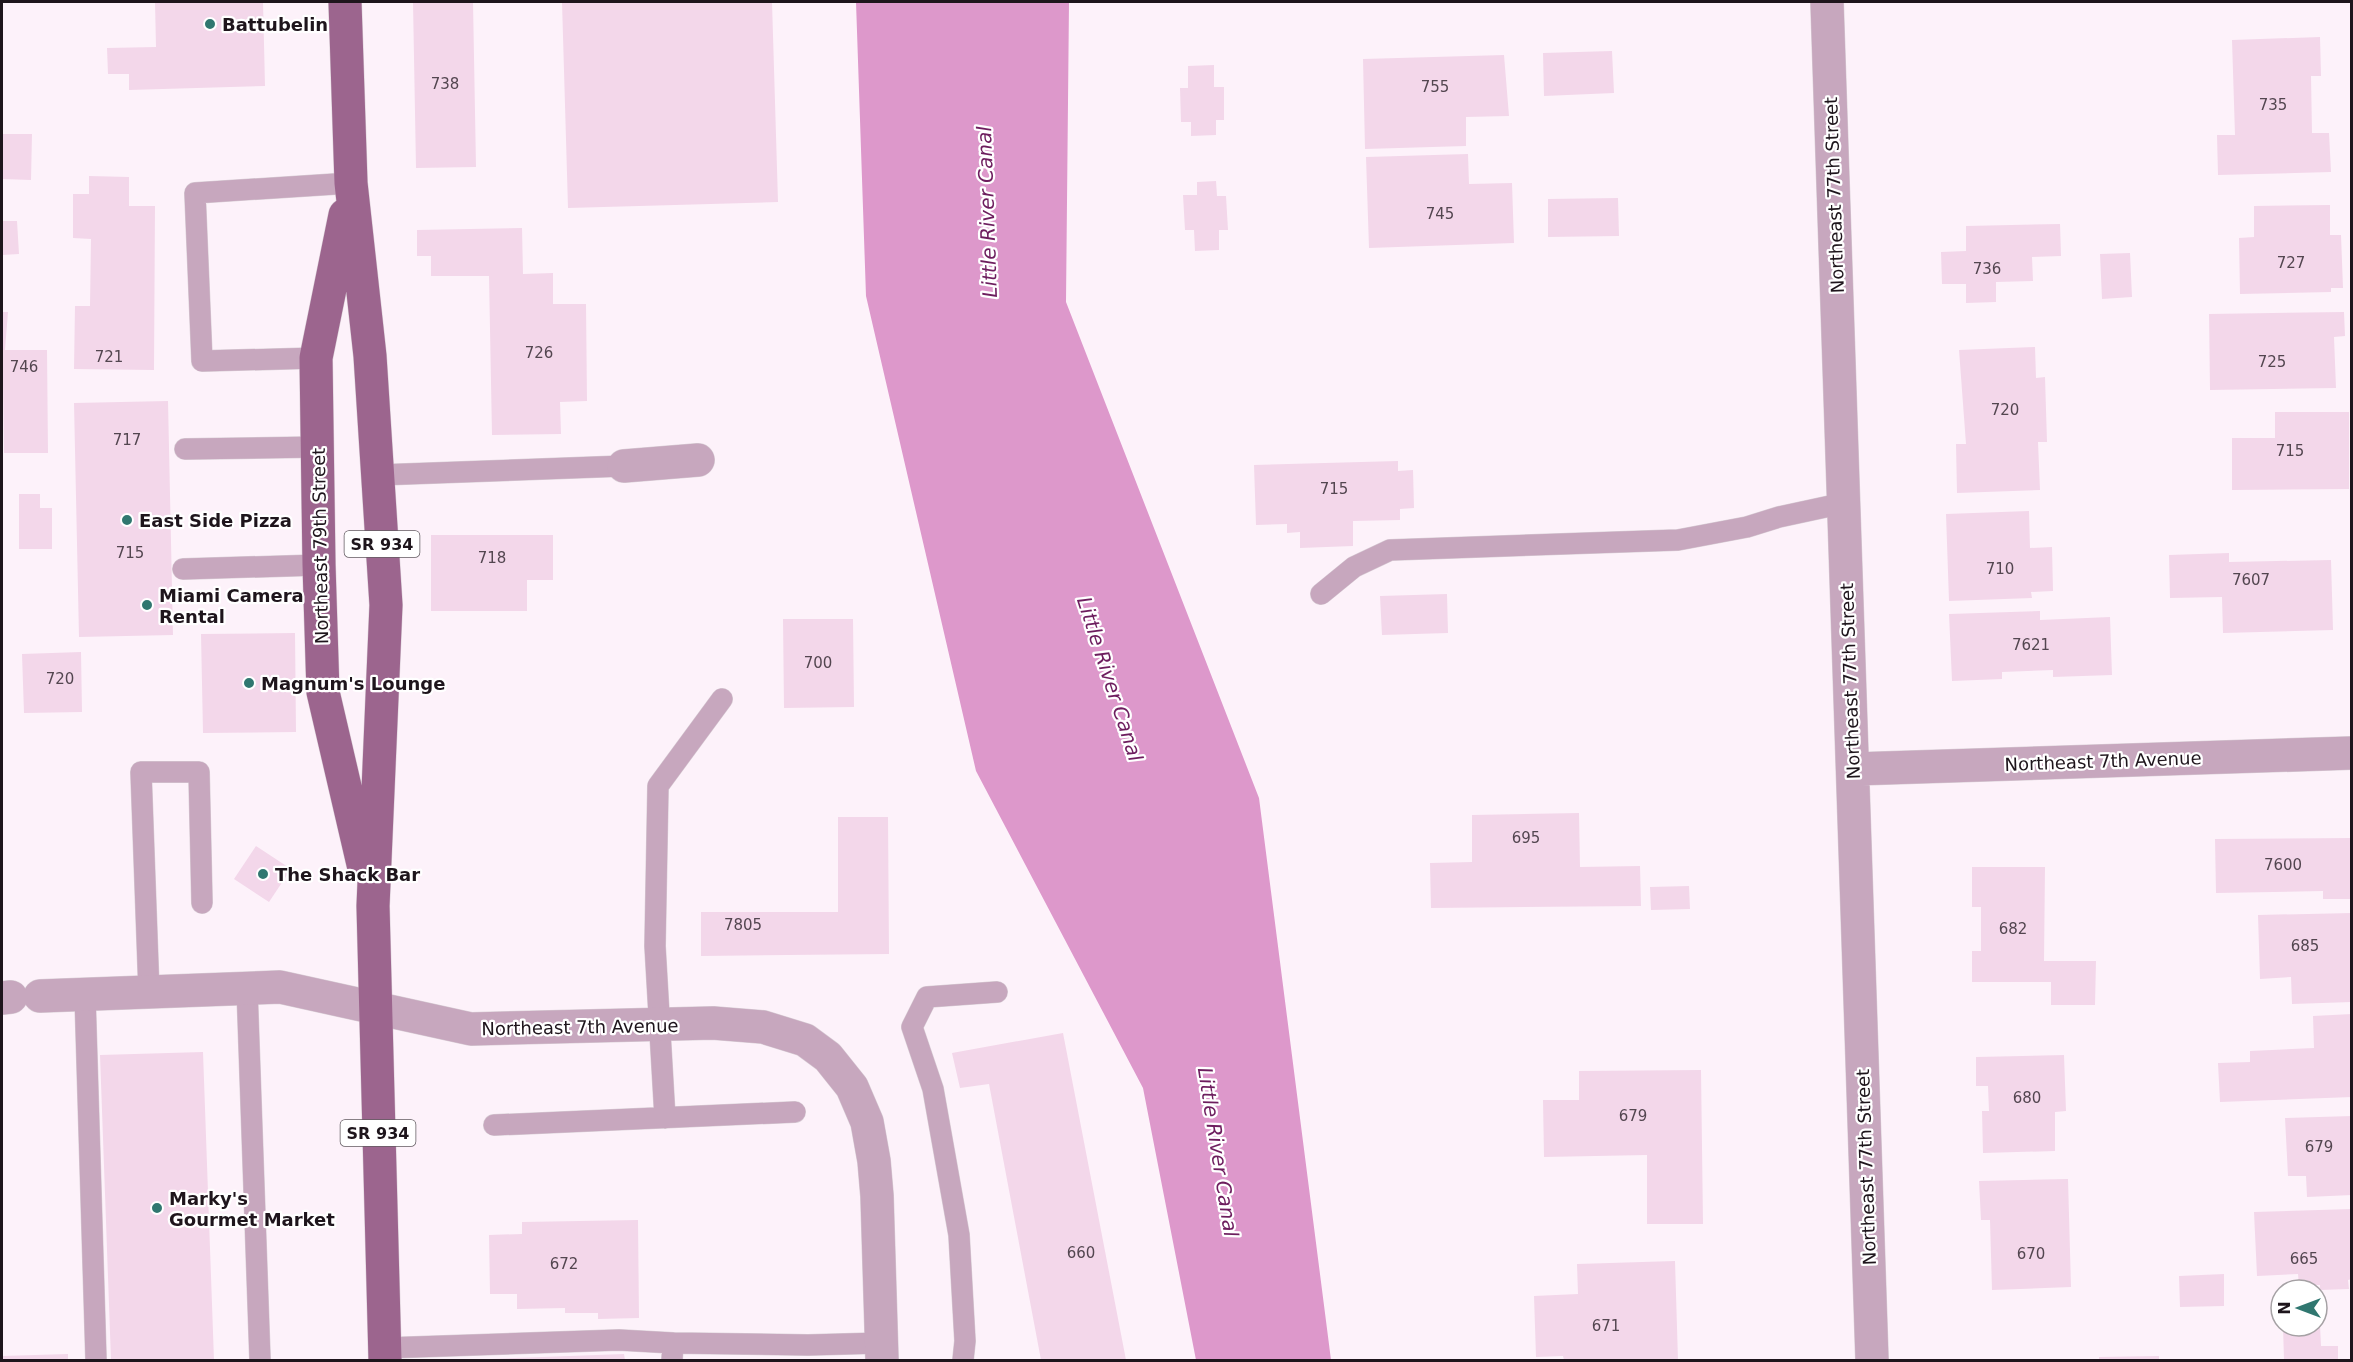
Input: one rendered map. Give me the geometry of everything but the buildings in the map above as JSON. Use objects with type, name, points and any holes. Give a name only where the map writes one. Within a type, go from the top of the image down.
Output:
[{"type":"main road","name":"Northeast 79th Street","points":[[345,2],[351,183],[370,356],[386,605],[373,906],[385,1354]]},
{"type":"main road","name":"Northeast 79th Street","points":[[351,183],[316,358],[319,565],[323,692],[373,906]]},
{"type":"street","name":"Northeast 77th Street","points":[[1827,2],[1872,1360]]},
{"type":"street","points":[[624,466],[698,460]]},
{"type":"street","name":"Northeast 7th Avenue","points":[[1854,769],[2352,753]]},
{"type":"street","name":"Northeast 7th Avenue","points":[[18,997],[280,987],[471,1029],[713,1023],[763,1027],[806,1040],[828,1057],[852,1087],[867,1122],[877,1196],[881,1352]]},
{"type":"lane","points":[[316,358],[202,361],[195,193],[351,183]]},
{"type":"lane","points":[[185,449],[318,447]]},
{"type":"lane","points":[[378,475],[624,466]]},
{"type":"lane","points":[[1321,594],[1354,567],[1390,550],[1678,540],[1747,527],[1779,517],[1844,503]]},
{"type":"lane","points":[[183,569],[319,565]]},
{"type":"lane","points":[[665,1118],[655,946],[658,786],[722,699]]},
{"type":"lane","points":[[149,993],[141,772],[199,772],[202,903]]},
{"type":"lane","points":[[246,988],[260,1360]]},
{"type":"lane","points":[[963,1360],[965,1341],[959,1235],[933,1089],[912,1027],[927,997],[997,992]]},
{"type":"lane","points":[[85,995],[96,1360]]},
{"type":"lane","points":[[494,1125],[795,1112]]},
{"type":"lane","points":[[385,1354],[619,1340],[673,1352],[881,1352]]},
{"type":"water","name":"Little River Canal","points":[[856,2],[1069,2],[1066,302],[1259,798],[1331,1360],[1196,1360],[1143,1088],[976,771],[866,296]]},
{"type":"place","name":"Battubelin","points":[[210,24]]},
{"type":"place","name":"East Side Pizza","points":[[127,520]]},
{"type":"place","name":"Miami Camera Rental","points":[[147,605]]},
{"type":"place","name":"Magnum's Lounge","points":[[249,683]]},
{"type":"place","name":"The Shack Bar","points":[[263,874]]},
{"type":"place","name":"Marky's Gourmet Market","points":[[157,1208]]}]
